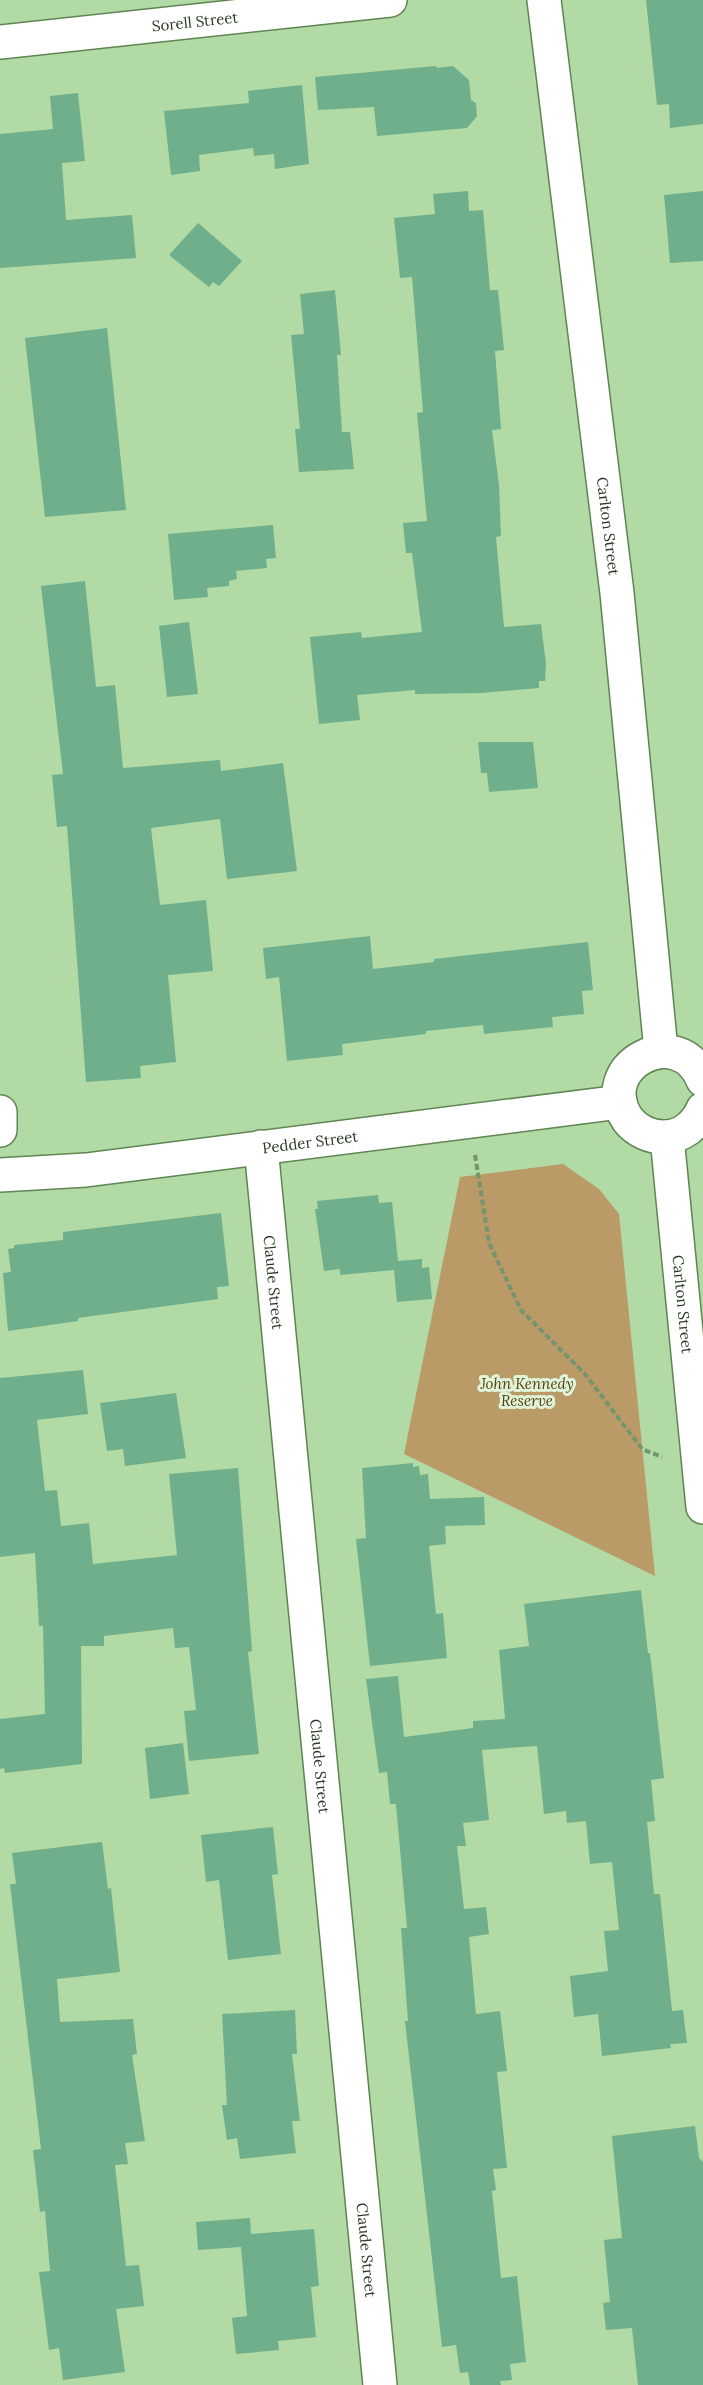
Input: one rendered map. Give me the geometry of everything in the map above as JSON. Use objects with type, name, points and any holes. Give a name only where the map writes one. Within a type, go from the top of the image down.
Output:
[{"type":"street","name":"Sorell Street","points":[[0,42],[390,0]]},
{"type":"street","name":"Carlton Street","points":[[544,0],[617,593],[661,1051]]},
{"type":"street","points":[[703,1080],[696,1066],[686,1058],[661,1051],[649,1053],[629,1067],[621,1084],[620,1102],[632,1124],[654,1137],[667,1137],[688,1130],[703,1109]]},
{"type":"street","name":"Pedder Street","points":[[0,1175],[86,1170],[620,1102]]},
{"type":"street","points":[[0,1112],[0,1130]]},
{"type":"street","name":"Carlton Street","points":[[667,1137],[703,1507]]},
{"type":"street","name":"Claude Street","points":[[261,1147],[380,2385]]},
{"type":"path","points":[[471,1121],[482,1212],[489,1243],[521,1310],[585,1374],[642,1449],[700,1473]]},
{"type":"green space","name":"John Kennedy Reserve","points":[[563,1164],[599,1189],[619,1214],[655,1576],[404,1454],[460,1177]]},
{"type":"building","points":[[646,0],[703,0],[703,124],[670,128],[669,104],[657,105]]},
{"type":"building","points":[[436,66],[437,68],[453,66],[469,80],[471,100],[476,103],[477,116],[467,128],[377,136],[374,107],[318,110],[315,77]]},
{"type":"building","points":[[302,85],[309,164],[275,169],[274,154],[254,156],[253,148],[199,155],[200,171],[171,175],[164,111],[249,103],[248,91]]},
{"type":"building","points":[[78,93],[85,161],[62,163],[66,220],[132,215],[136,258],[0,268],[0,134],[53,129],[50,96]]},
{"type":"building","points":[[468,191],[469,211],[483,210],[490,290],[498,290],[504,350],[495,351],[501,429],[492,430],[499,485],[501,536],[496,537],[504,627],[541,624],[546,664],[545,681],[539,681],[539,688],[482,693],[415,694],[415,690],[357,695],[360,720],[319,724],[310,637],[361,632],[362,638],[422,632],[412,553],[406,553],[403,523],[427,521],[417,413],[423,412],[412,277],[400,278],[394,218],[435,214],[433,194]]},
{"type":"building","points":[[703,191],[703,261],[670,263],[664,195]]},
{"type":"building","points":[[198,223],[242,261],[219,286],[213,282],[209,287],[169,255]]},
{"type":"building","points":[[335,290],[341,355],[337,355],[342,432],[350,432],[354,469],[299,472],[295,429],[300,429],[291,335],[304,334],[300,294]]},
{"type":"building","points":[[107,328],[126,510],[45,517],[25,338]]},
{"type":"building","points":[[273,525],[276,558],[266,559],[267,568],[236,571],[237,579],[229,581],[229,586],[207,588],[208,597],[174,600],[168,534]]},
{"type":"building","points":[[85,581],[96,687],[115,685],[123,768],[220,760],[221,771],[283,763],[297,871],[227,879],[220,819],[151,828],[160,905],[206,900],[213,971],[168,975],[176,1062],[140,1066],[141,1078],[86,1082],[67,826],[57,827],[52,775],[63,774],[41,586]]},
{"type":"building","points":[[189,622],[198,694],[167,697],[159,626]]},
{"type":"building","points":[[478,742],[533,742],[538,788],[489,792],[487,773],[481,773]]},
{"type":"building","points":[[370,936],[373,969],[434,962],[434,959],[588,942],[593,990],[582,991],[584,1014],[552,1017],[553,1027],[484,1034],[483,1025],[426,1031],[426,1034],[342,1044],[343,1055],[287,1061],[279,977],[266,979],[263,948]]},
{"type":"building","points":[[378,1195],[379,1203],[392,1202],[398,1261],[422,1259],[422,1268],[429,1267],[432,1299],[397,1302],[394,1270],[340,1275],[340,1269],[324,1271],[315,1209],[318,1209],[317,1201]]},
{"type":"building","points":[[221,1213],[229,1286],[217,1287],[218,1299],[78,1318],[78,1321],[8,1331],[3,1273],[11,1272],[8,1249],[14,1248],[14,1245],[63,1240],[63,1232]]},
{"type":"building","points":[[83,1370],[88,1414],[37,1420],[45,1491],[57,1490],[61,1526],[89,1523],[93,1564],[177,1555],[169,1474],[238,1468],[252,1651],[248,1652],[259,1754],[189,1761],[184,1711],[196,1710],[189,1647],[175,1648],[173,1628],[104,1636],[104,1646],[81,1646],[82,1764],[5,1773],[4,1768],[0,1769],[0,1719],[45,1714],[43,1626],[39,1626],[35,1553],[0,1557],[0,1378]]},
{"type":"building","points":[[176,1393],[186,1458],[125,1466],[123,1449],[107,1451],[100,1403]]},
{"type":"building","points":[[413,1463],[413,1467],[419,1466],[420,1475],[428,1474],[430,1499],[484,1497],[485,1525],[445,1526],[446,1544],[429,1546],[436,1614],[443,1613],[447,1658],[370,1666],[356,1539],[366,1538],[362,1468]]},
{"type":"building","points":[[641,1590],[664,1778],[651,1780],[655,1821],[647,1822],[654,1894],[660,1894],[672,2011],[683,2010],[687,2043],[670,2044],[671,2048],[602,2056],[598,2014],[574,2017],[570,1976],[608,1971],[604,1931],[619,1930],[612,1862],[590,1864],[586,1821],[567,1823],[566,1811],[544,1814],[537,1746],[482,1750],[489,1820],[463,1823],[466,1846],[457,1846],[464,1909],[486,1907],[489,1934],[469,1937],[476,2014],[500,2011],[507,2071],[497,2072],[507,2168],[493,2169],[496,2190],[492,2191],[501,2278],[517,2276],[526,2362],[510,2364],[512,2380],[500,2381],[501,2385],[470,2385],[468,2372],[460,2373],[456,2345],[442,2347],[405,2021],[408,2021],[401,1928],[407,1928],[396,1804],[390,1804],[387,1772],[379,1773],[366,1679],[398,1676],[404,1737],[473,1728],[473,1721],[505,1719],[499,1650],[529,1646],[524,1604]]},
{"type":"building","points":[[183,1743],[189,1794],[150,1799],[145,1748]]},
{"type":"building","points":[[273,1827],[278,1874],[272,1875],[281,1954],[228,1960],[219,1880],[206,1882],[201,1835]]},
{"type":"building","points":[[102,1842],[108,1889],[111,1888],[120,1972],[57,1979],[60,2022],[133,2019],[137,2054],[132,2055],[145,2141],[125,2143],[128,2164],[115,2165],[126,2266],[139,2265],[144,2306],[116,2309],[125,2372],[63,2380],[59,2348],[49,2350],[39,2272],[50,2271],[45,2211],[40,2212],[33,2150],[41,2149],[10,1884],[16,1884],[12,1853]]},
{"type":"building","points":[[295,2010],[297,2054],[292,2054],[300,2121],[292,2121],[296,2153],[240,2159],[237,2138],[227,2140],[222,2105],[227,2105],[222,2014]]},
{"type":"building","points":[[695,2126],[699,2158],[703,2162],[703,2385],[638,2385],[632,2328],[606,2330],[603,2303],[610,2302],[604,2240],[622,2238],[612,2136]]},
{"type":"building","points":[[250,2218],[251,2234],[314,2229],[319,2286],[311,2287],[316,2337],[278,2341],[279,2350],[236,2354],[232,2318],[247,2316],[241,2247],[198,2250],[196,2222]]}]
